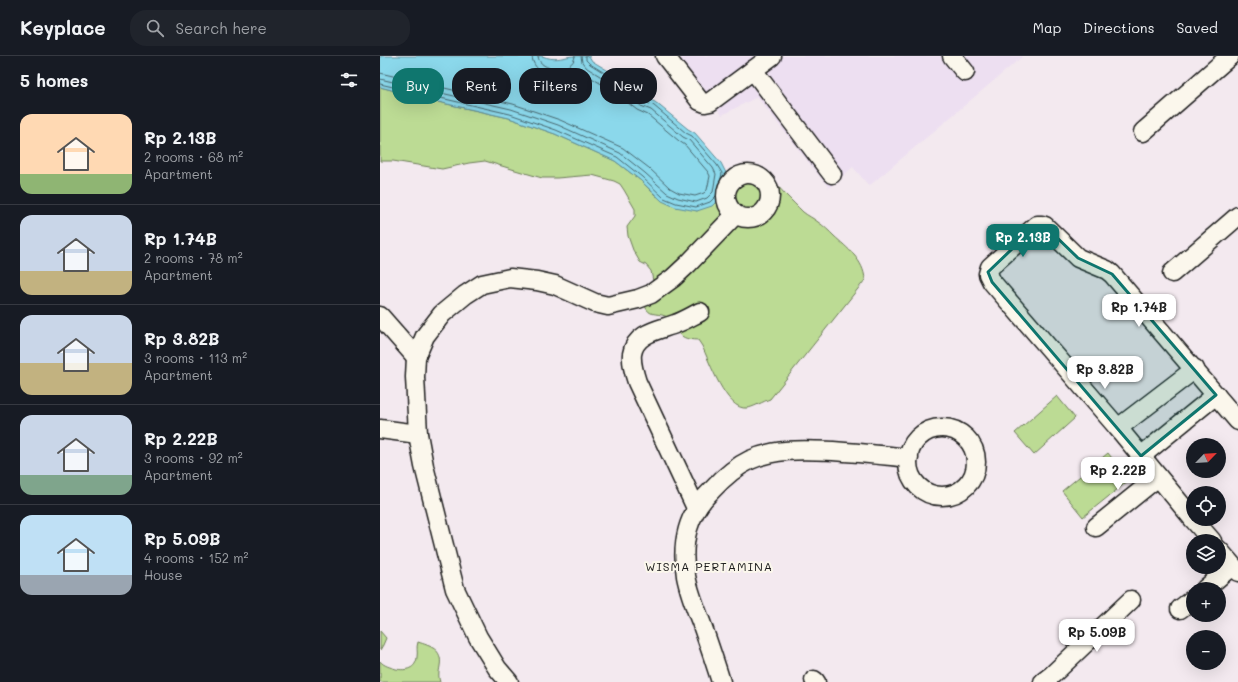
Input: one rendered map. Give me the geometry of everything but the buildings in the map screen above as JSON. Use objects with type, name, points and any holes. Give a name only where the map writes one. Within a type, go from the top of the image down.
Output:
[{"type":"street","points":[[665,56],[700,101],[705,103],[710,102],[772,56]]},
{"type":"street","points":[[952,56],[965,72]]},
{"type":"street","points":[[1143,132],[1230,56]]},
{"type":"street","points":[[753,70],[832,174]]},
{"type":"street","points":[[509,682],[497,668],[478,637],[455,589],[424,466],[418,434],[416,409],[416,357],[425,336],[442,314],[465,295],[482,284],[510,278],[555,285],[594,303],[608,306],[638,299],[651,294],[673,278],[688,264],[735,215]]},
{"type":"street","points":[[1172,273],[1238,216]]},
{"type":"street","points":[[1186,511],[1118,428],[990,279],[988,272],[990,267],[1037,225],[1045,226],[1078,258],[1084,262],[1107,270],[1112,274],[1238,421]]},
{"type":"street","points":[[696,508],[636,382],[632,365],[632,354],[636,344],[648,333],[675,324],[700,312]]},
{"type":"street","points":[[380,316],[416,357]]},
{"type":"street","points":[[1118,428],[1195,370]]},
{"type":"street","points":[[1141,456],[1216,395]]},
{"type":"street","points":[[380,429],[418,434]]},
{"type":"street","points":[[721,682],[686,575],[686,532],[696,508],[712,490],[737,467],[750,460],[767,454],[784,451],[805,450],[865,453],[909,458]]},
{"type":"street","points":[[1096,527],[1158,477]]},
{"type":"street","points":[[1199,526],[1206,534]]},
{"type":"street","points":[[1215,582],[1235,569],[1226,558]]},
{"type":"street","points":[[1043,682],[1131,600]]},
{"type":"highlighted area","points":[[1045,226],[1078,258],[1112,274],[1216,395],[1141,456],[992,282],[988,272],[1035,227]]},
{"type":"shaded area","points":[[679,56],[1023,56],[869,186],[853,167],[829,188],[757,97],[722,115]]},
{"type":"green space","points":[[380,87],[392,90],[392,104],[444,103],[509,118],[555,134],[615,161],[640,180],[656,196],[697,211],[723,195],[722,188],[726,173],[739,168],[752,168],[770,179],[803,212],[822,225],[849,250],[862,266],[865,280],[770,399],[749,408],[739,407],[732,402],[725,393],[698,340],[680,335],[671,318],[651,313],[647,310],[644,304],[653,281],[651,271],[646,265],[640,262],[633,250],[628,236],[627,227],[635,216],[635,209],[620,184],[592,175],[542,178],[485,161],[442,169],[393,161],[380,161]]},
{"type":"green space","points":[[1057,396],[1075,418],[1034,455],[1015,433]]},
{"type":"green space","points":[[1108,453],[1129,480],[1083,517],[1062,491]]},
{"type":"green space","points":[[380,631],[386,638],[380,650]]},
{"type":"green space","points":[[418,642],[435,649],[438,652],[440,656],[440,682],[380,682],[380,661],[385,665],[396,669],[403,670],[413,667],[416,661]]},
{"type":"water","points":[[380,56],[542,56],[554,59],[572,56],[589,56],[592,61],[604,68],[600,68],[600,104],[657,104],[695,133],[721,163],[726,173],[723,195],[712,206],[697,211],[675,207],[662,201],[640,180],[615,161],[555,134],[509,118],[444,103],[444,68],[392,68],[392,90],[380,87]]},
{"type":"district","name":"WISMA PERTAMINA","points":[[709,566]]}]
